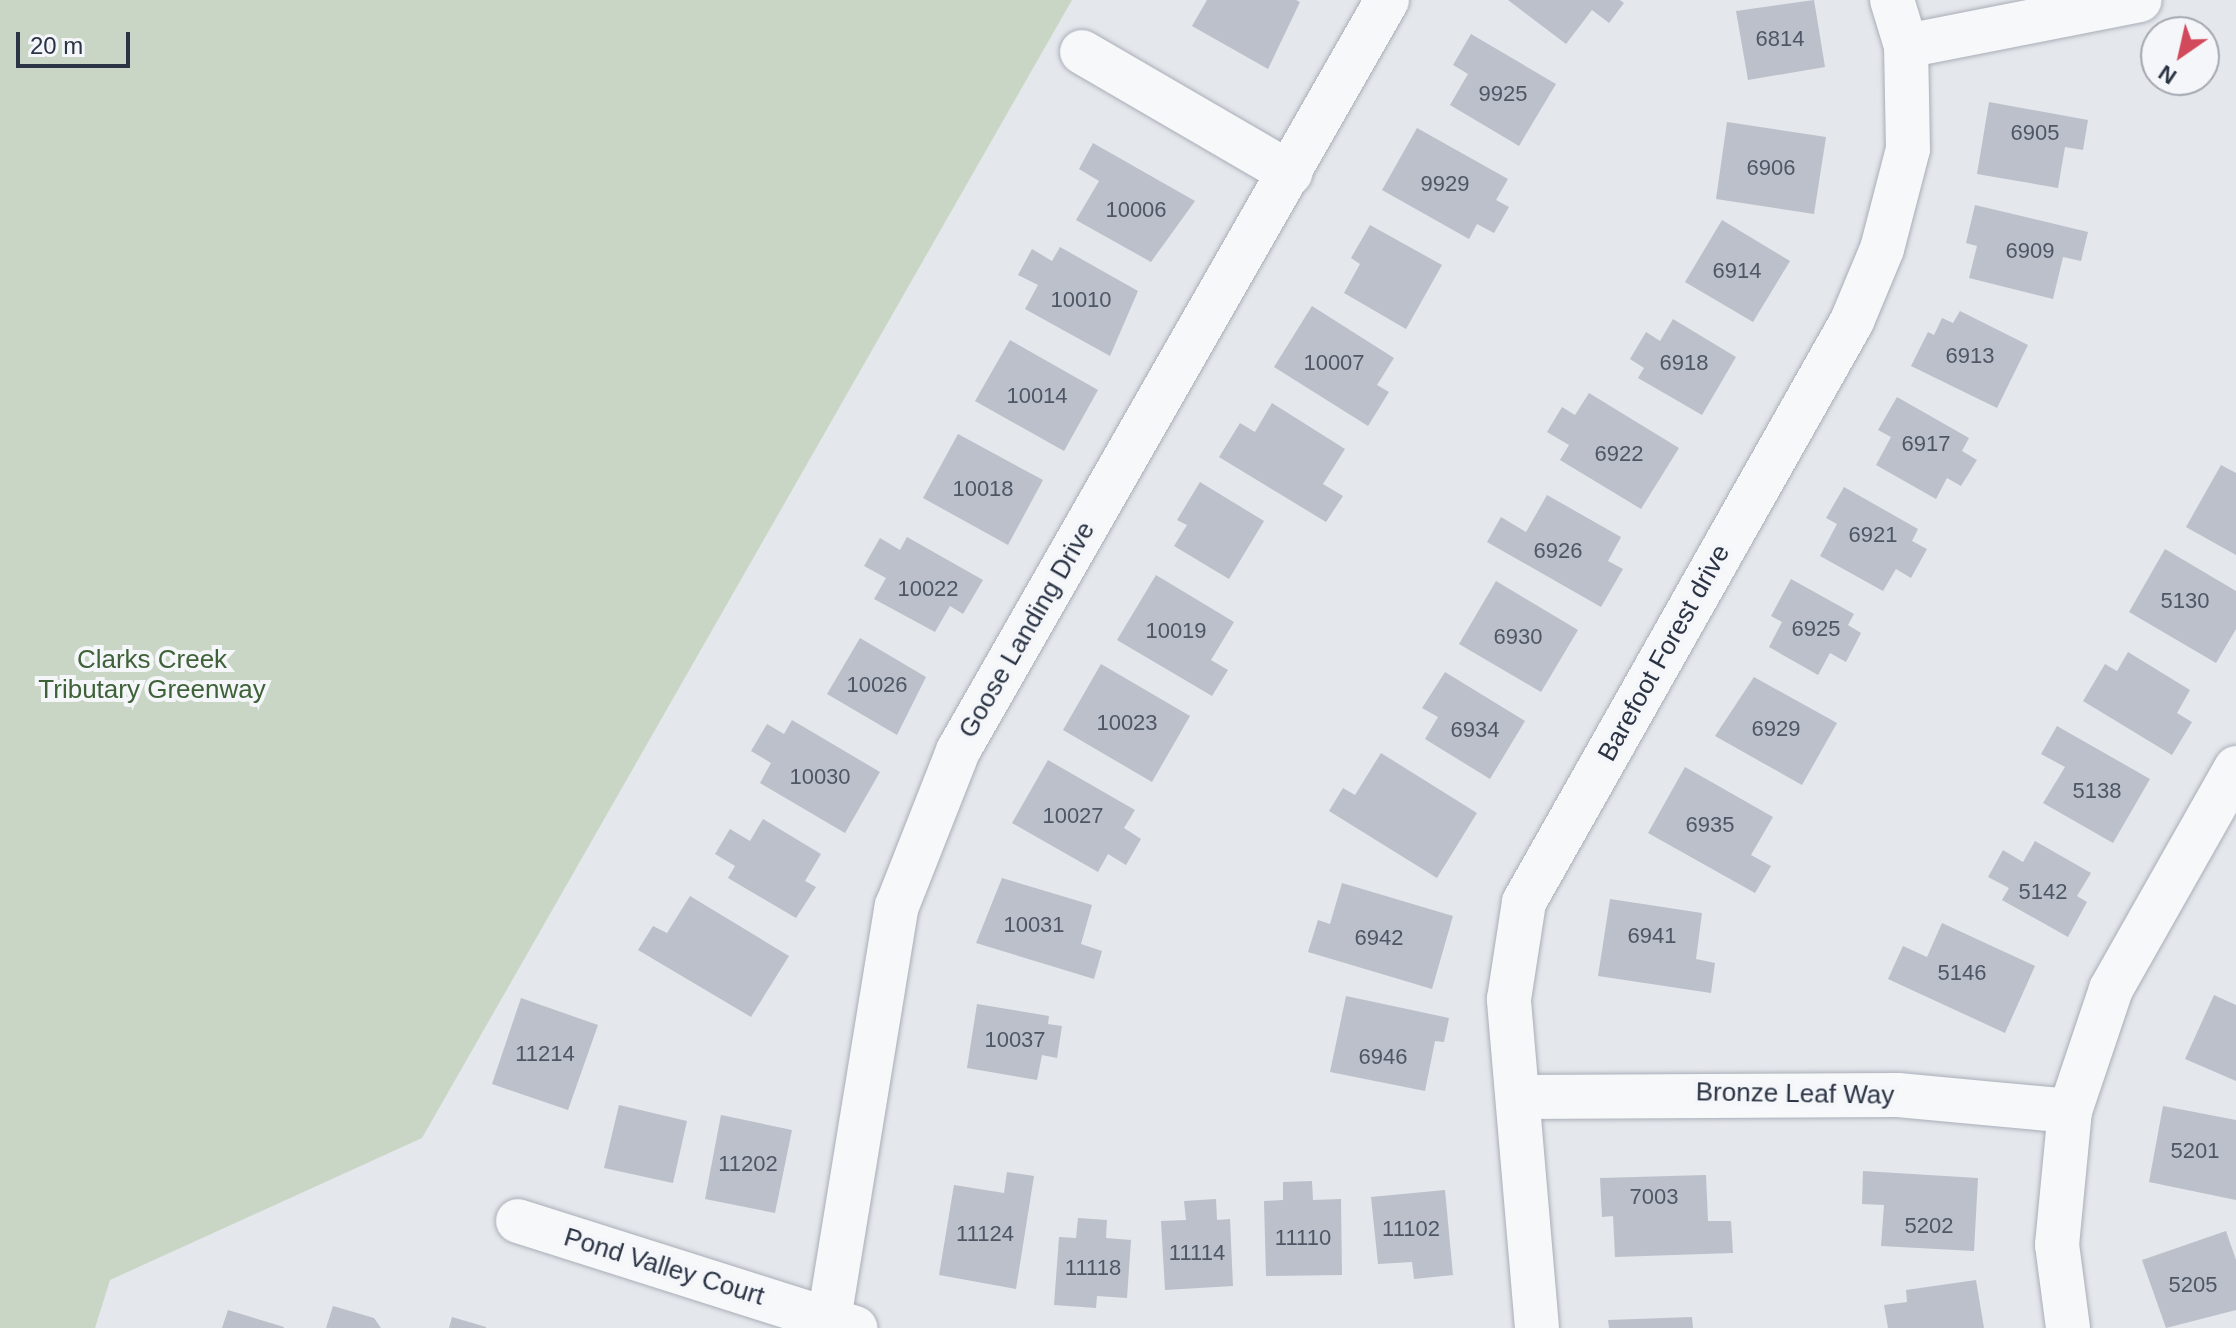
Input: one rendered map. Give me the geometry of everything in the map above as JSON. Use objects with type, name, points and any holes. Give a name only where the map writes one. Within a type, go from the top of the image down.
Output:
[{"type":"street","name":"Goose Landing Drive","points":[[843,1324],[897,906],[958,751],[1387,0]]},
{"type":"street","name":"Barefoot Forest drive","points":[[1537,1328],[1520,1097],[1509,999],[1524,902],[1852,321],[1882,249],[1908,149],[1906,46],[1892,0]]},
{"type":"street","points":[[1906,46],[2140,0]]},
{"type":"street","points":[[1082,52],[1290,173]]},
{"type":"street","points":[[2068,1328],[2057,1245],[2070,1111],[2111,989],[2234,776]]},
{"type":"street","name":"Bronze Leaf Way","points":[[1520,1097],[1883,1095],[2070,1111]]},
{"type":"street","name":"Pond Valley Court","points":[[518,1221],[843,1324]]},
{"type":"green space","name":"Clarks Creek Tributary Greenway","points":[[0,0],[1072,0],[422,1138],[110,1280],[95,1328],[0,1328]]},
{"type":"building","points":[[1207,0],[1300,2],[1268,69],[1192,26]]},
{"type":"building","points":[[1508,0],[1620,0],[1624,3],[1609,23],[1592,10],[1566,44]]},
{"type":"building","points":[[1814,0],[1825,67],[1748,80],[1736,11]]},
{"type":"building","points":[[1471,34],[1556,84],[1519,146],[1450,105],[1468,74],[1453,65]]},
{"type":"building","points":[[1989,102],[2088,120],[2083,150],[2065,147],[2058,188],[1977,174]]},
{"type":"building","points":[[1727,122],[1826,137],[1814,214],[1716,199]]},
{"type":"building","points":[[1417,128],[1508,179],[1496,200],[1509,207],[1494,233],[1477,224],[1469,239],[1382,190]]},
{"type":"building","points":[[1093,143],[1195,201],[1151,262],[1076,220],[1099,181],[1079,169]]},
{"type":"building","points":[[1975,205],[2088,232],[2081,261],[2063,257],[2053,299],[1969,278],[1977,246],[1966,243]]},
{"type":"building","points":[[1722,220],[1790,261],[1753,322],[1685,282]]},
{"type":"building","points":[[1370,225],[1442,265],[1406,329],[1344,293],[1360,264],[1351,258]]},
{"type":"building","points":[[1060,247],[1138,291],[1110,356],[1025,309],[1038,285],[1018,275],[1032,249],[1052,261]]},
{"type":"building","points":[[1312,306],[1394,358],[1377,385],[1389,392],[1368,426],[1274,367]]},
{"type":"building","points":[[1960,311],[2028,345],[1997,408],[1911,366],[1928,332],[1934,335],[1942,318],[1953,323]]},
{"type":"building","points":[[1673,319],[1736,357],[1702,415],[1638,378],[1644,368],[1630,359],[1646,332],[1660,341]]},
{"type":"building","points":[[1010,340],[1098,390],[1064,451],[975,401]]},
{"type":"building","points":[[1589,393],[1679,448],[1641,509],[1560,460],[1569,445],[1547,432],[1562,407],[1575,415]]},
{"type":"building","points":[[1897,397],[1969,438],[1962,451],[1977,460],[1961,486],[1947,478],[1936,499],[1876,465],[1891,437],[1878,430]]},
{"type":"building","points":[[1272,403],[1345,449],[1323,484],[1343,496],[1326,522],[1219,457],[1240,423],[1255,432]]},
{"type":"building","points":[[958,434],[1043,480],[1008,545],[923,498]]},
{"type":"building","points":[[2221,465],[2236,473],[2236,555],[2186,527]]},
{"type":"building","points":[[1200,482],[1264,521],[1229,579],[1174,546],[1187,525],[1177,520]]},
{"type":"building","points":[[1844,487],[1918,529],[1912,541],[1927,549],[1911,578],[1896,569],[1883,591],[1820,556],[1837,524],[1826,518]]},
{"type":"building","points":[[1547,495],[1621,537],[1608,561],[1623,569],[1601,607],[1487,542],[1501,517],[1526,532]]},
{"type":"building","points":[[907,537],[983,580],[963,614],[950,606],[935,632],[874,599],[886,578],[864,566],[880,538],[900,550]]},
{"type":"building","points":[[2165,549],[2236,591],[2236,629],[2216,663],[2129,612]]},
{"type":"building","points":[[1156,575],[1234,622],[1211,660],[1228,670],[1212,696],[1117,640]]},
{"type":"building","points":[[1791,579],[1854,614],[1848,625],[1861,633],[1846,662],[1830,653],[1818,675],[1769,647],[1782,622],[1771,616]]},
{"type":"building","points":[[1496,581],[1578,630],[1541,692],[1459,644]]},
{"type":"building","points":[[860,638],[926,677],[897,735],[827,694]]},
{"type":"building","points":[[2128,652],[2190,690],[2177,713],[2192,722],[2172,755],[2083,701],[2105,664],[2117,671]]},
{"type":"building","points":[[1101,664],[1190,716],[1152,782],[1063,730]]},
{"type":"building","points":[[1445,672],[1525,721],[1490,779],[1425,739],[1438,717],[1422,708]]},
{"type":"building","points":[[1754,677],[1837,723],[1802,785],[1715,736]]},
{"type":"building","points":[[792,720],[880,772],[845,833],[760,783],[771,763],[751,751],[767,724],[784,734]]},
{"type":"building","points":[[2057,726],[2150,779],[2113,843],[2043,803],[2065,767],[2041,754]]},
{"type":"building","points":[[1381,753],[1477,813],[1437,878],[1329,811],[1343,788],[1355,795]]},
{"type":"building","points":[[1048,760],[1135,810],[1124,828],[1141,839],[1126,865],[1108,854],[1098,872],[1012,823]]},
{"type":"building","points":[[1685,767],[1773,817],[1751,855],[1771,866],[1755,893],[1648,833]]},
{"type":"building","points":[[763,819],[821,854],[805,881],[816,887],[796,918],[728,878],[735,866],[715,854],[730,829],[750,841]]},
{"type":"building","points":[[2035,841],[2091,873],[2077,896],[2087,902],[2068,937],[2002,900],[2009,888],[1988,877],[2003,850],[2023,862]]},
{"type":"building","points":[[1002,878],[1092,905],[1081,944],[1102,951],[1094,979],[976,943]]},
{"type":"building","points":[[1342,883],[1453,916],[1432,989],[1308,952],[1318,920],[1330,924]]},
{"type":"building","points":[[690,896],[789,956],[751,1017],[638,950],[653,926],[667,933]]},
{"type":"building","points":[[1610,899],[1702,913],[1696,959],[1715,963],[1711,993],[1598,976]]},
{"type":"building","points":[[1942,923],[2035,966],[2005,1033],[1888,979],[1903,946],[1927,957]]},
{"type":"building","points":[[2214,995],[2236,1005],[2236,1081],[2185,1059]]},
{"type":"building","points":[[1346,996],[1449,1018],[1444,1042],[1435,1041],[1425,1091],[1330,1072]]},
{"type":"building","points":[[521,998],[598,1025],[568,1110],[492,1084]]},
{"type":"building","points":[[977,1004],[1049,1016],[1048,1024],[1062,1026],[1057,1058],[1042,1055],[1037,1080],[967,1068]]},
{"type":"building","points":[[619,1105],[687,1121],[673,1183],[604,1168]]},
{"type":"building","points":[[2163,1106],[2236,1120],[2236,1200],[2149,1182]]},
{"type":"building","points":[[721,1115],[792,1130],[775,1213],[705,1199]]},
{"type":"building","points":[[1863,1171],[1978,1178],[1974,1251],[1881,1246],[1884,1205],[1862,1204]]},
{"type":"building","points":[[1007,1172],[1034,1176],[1016,1289],[939,1275],[954,1185],[1004,1193]]},
{"type":"building","points":[[1706,1175],[1708,1221],[1731,1221],[1733,1253],[1615,1257],[1613,1216],[1602,1217],[1600,1178]]},
{"type":"building","points":[[1312,1181],[1313,1200],[1341,1199],[1342,1275],[1266,1276],[1264,1201],[1283,1200],[1283,1182]]},
{"type":"building","points":[[1445,1190],[1453,1275],[1414,1279],[1412,1262],[1378,1264],[1371,1197]]},
{"type":"building","points":[[1216,1199],[1217,1220],[1230,1219],[1233,1286],[1165,1290],[1161,1221],[1186,1220],[1184,1201]]},
{"type":"building","points":[[1078,1218],[1107,1220],[1106,1238],[1131,1240],[1127,1298],[1097,1296],[1096,1308],[1054,1305],[1059,1237],[1076,1238]]},
{"type":"building","points":[[2226,1231],[2236,1260],[2236,1310],[2166,1328],[2142,1260]]},
{"type":"building","points":[[1976,1280],[1984,1328],[1888,1328],[1884,1305],[1907,1302],[1906,1290]]},
{"type":"building","points":[[333,1306],[374,1318],[381,1328],[326,1328]]},
{"type":"building","points":[[228,1310],[284,1327],[284,1328],[222,1328]]},
{"type":"building","points":[[452,1317],[486,1327],[486,1328],[449,1328]]},
{"type":"building","points":[[1692,1317],[1693,1328],[1609,1328],[1608,1320]]}]
